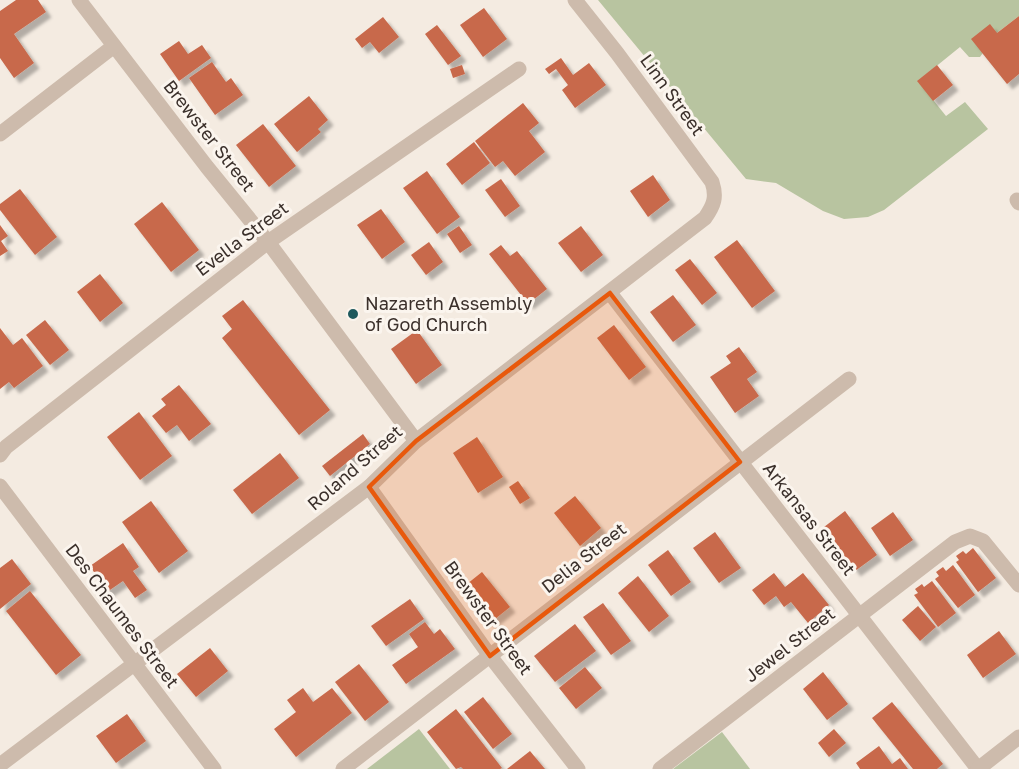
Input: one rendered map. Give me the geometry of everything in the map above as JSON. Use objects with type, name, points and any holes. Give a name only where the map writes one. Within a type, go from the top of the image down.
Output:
[{"type":"street","name":"Brewster Street","points":[[79,0],[207,167],[268,242],[416,441]]},
{"type":"street","name":"Linn Street","points":[[575,0],[712,182],[716,195],[705,218]]},
{"type":"street","points":[[0,134],[114,46]]},
{"type":"street","name":"Evella Street","points":[[0,455],[6,447],[268,242],[519,69]]},
{"type":"street","name":"Roland Street","points":[[0,765],[369,487],[416,441],[705,218]]},
{"type":"street","name":"Arkansas Street","points":[[610,293],[978,769]]},
{"type":"street","name":"Delia Street","points":[[343,769],[849,379]]},
{"type":"street","name":"Des Chaumes Street","points":[[0,486],[214,769]]},
{"type":"street","name":"Brewster Street","points":[[369,487],[490,656],[578,769]]},
{"type":"street","name":"Jewel Street","points":[[660,769],[954,542],[970,536],[983,541],[1019,585]]},
{"type":"street","points":[[978,769],[1019,738]]},
{"type":"highlighted area","points":[[610,293],[740,462],[490,656],[369,487],[416,441]]},
{"type":"green space","points":[[598,0],[1019,0],[1019,16],[997,33],[980,57],[969,57],[960,47],[918,81],[946,116],[965,102],[988,129],[884,210],[868,217],[844,219],[823,211],[776,183],[746,179]]},
{"type":"green space","points":[[419,729],[450,769],[367,769]]},
{"type":"green space","points":[[722,732],[750,769],[673,769]]},
{"type":"building","points":[[16,0],[38,0],[46,12],[14,34],[34,63],[14,78],[0,58],[0,11]]},
{"type":"building","points":[[484,8],[507,39],[483,57],[460,25]]},
{"type":"building","points":[[1019,16],[1019,74],[1007,84],[971,39],[990,24],[997,33]]},
{"type":"building","points":[[383,17],[399,37],[379,53],[370,42],[362,48],[355,39]]},
{"type":"building","points":[[437,25],[461,56],[448,65],[425,34]]},
{"type":"building","points":[[179,41],[188,54],[202,45],[211,58],[179,81],[160,54]]},
{"type":"building","points":[[561,58],[573,75],[589,63],[606,85],[575,108],[562,90],[568,85],[556,69],[549,74],[545,69]]},
{"type":"building","points":[[212,62],[226,82],[231,78],[243,95],[215,115],[189,78]]},
{"type":"building","points":[[462,65],[465,74],[453,78],[450,69]]},
{"type":"building","points":[[937,65],[953,85],[933,101],[917,81]]},
{"type":"building","points":[[309,96],[328,120],[318,129],[321,132],[297,152],[274,124]]},
{"type":"building","points":[[523,103],[539,123],[529,131],[545,152],[515,176],[503,161],[495,167],[475,141]]},
{"type":"building","points":[[263,124],[296,166],[269,187],[236,145]]},
{"type":"building","points":[[474,142],[490,163],[462,185],[446,164]]},
{"type":"building","points":[[427,171],[460,217],[437,234],[403,188]]},
{"type":"building","points":[[653,175],[670,200],[648,217],[630,191]]},
{"type":"building","points":[[501,179],[520,206],[505,217],[485,190]]},
{"type":"building","points":[[20,189],[57,237],[35,255],[0,210],[0,204]]},
{"type":"building","points":[[162,202],[199,250],[171,272],[134,224]]},
{"type":"building","points":[[381,209],[405,242],[382,259],[357,225]]},
{"type":"building","points":[[0,225],[8,236],[1,241],[8,251],[0,256]]},
{"type":"building","points":[[459,226],[472,245],[460,253],[447,234]]},
{"type":"building","points":[[581,226],[603,255],[581,272],[558,243]]},
{"type":"building","points":[[737,240],[775,291],[752,308],[714,257]]},
{"type":"building","points":[[429,242],[443,262],[426,275],[411,255]]},
{"type":"building","points":[[501,245],[510,256],[517,251],[547,289],[528,304],[489,254]]},
{"type":"building","points":[[690,259],[717,293],[702,305],[675,270]]},
{"type":"building","points":[[100,274],[123,303],[100,322],[77,292]]},
{"type":"building","points":[[673,295],[696,325],[673,342],[650,312]]},
{"type":"building","points":[[243,300],[330,410],[299,435],[222,338],[232,329],[222,316]]},
{"type":"building","points":[[45,320],[69,350],[50,365],[26,335]]},
{"type":"building","points":[[614,325],[646,367],[629,380],[597,338]]},
{"type":"building","points":[[0,328],[13,345],[22,338],[43,366],[14,388],[9,382],[0,389]]},
{"type":"building","points":[[417,330],[442,365],[416,384],[391,349]]},
{"type":"building","points":[[739,347],[757,372],[747,379],[759,396],[735,413],[710,377],[731,363],[726,356]]},
{"type":"building","points":[[179,385],[211,424],[189,441],[177,425],[166,433],[152,416],[166,405],[161,399]]},
{"type":"building","points":[[139,412],[172,456],[140,480],[107,437]]},
{"type":"building","points":[[363,434],[370,444],[330,476],[322,466]]},
{"type":"building","points":[[477,437],[503,477],[478,493],[453,453]]},
{"type":"building","points":[[280,453],[299,478],[252,514],[233,490]]},
{"type":"building","points":[[518,481],[530,498],[520,504],[509,487]]},
{"type":"building","points":[[575,496],[601,528],[580,546],[554,513]]},
{"type":"building","points":[[151,501],[188,551],[159,573],[122,522]]},
{"type":"building","points":[[845,511],[877,555],[855,571],[824,527]]},
{"type":"building","points":[[893,512],[913,540],[890,556],[871,528]]},
{"type":"building","points":[[715,532],[741,568],[719,583],[693,548]]},
{"type":"building","points":[[123,543],[139,567],[133,571],[147,590],[135,598],[123,581],[107,592],[90,566]]},
{"type":"building","points":[[973,548],[996,578],[978,592],[956,562],[959,560],[956,556],[963,551],[966,554]]},
{"type":"building","points":[[668,550],[691,582],[671,596],[648,565]]},
{"type":"building","points":[[12,559],[31,584],[0,609],[0,568]]},
{"type":"building","points":[[953,565],[975,595],[958,608],[935,579],[939,576],[936,572],[943,567],[946,571]]},
{"type":"building","points":[[482,572],[510,607],[490,623],[462,588]]},
{"type":"building","points":[[774,573],[785,587],[803,573],[829,605],[808,623],[791,602],[784,607],[776,596],[764,605],[752,590]]},
{"type":"building","points":[[638,576],[669,616],[649,632],[618,593]]},
{"type":"building","points":[[932,581],[956,613],[938,627],[914,595],[918,593],[915,589],[922,584],[924,587]]},
{"type":"building","points":[[30,591],[81,655],[56,675],[6,611]]},
{"type":"building","points":[[410,599],[424,619],[386,646],[371,626]]},
{"type":"building","points":[[603,603],[631,641],[611,655],[583,617]]},
{"type":"building","points":[[918,606],[936,627],[920,641],[902,620]]},
{"type":"building","points":[[425,622],[434,634],[440,629],[455,649],[406,684],[392,665],[418,647],[409,634]]},
{"type":"building","points":[[575,624],[596,651],[555,682],[534,656]]},
{"type":"building","points":[[999,631],[1016,654],[983,678],[967,655]]},
{"type":"building","points":[[210,648],[228,671],[196,697],[177,674]]},
{"type":"building","points":[[359,664],[389,702],[365,721],[335,682]]},
{"type":"building","points":[[585,667],[602,688],[576,709],[559,688]]},
{"type":"building","points":[[823,672],[848,704],[827,720],[803,689]]},
{"type":"building","points":[[303,688],[313,702],[332,688],[352,713],[296,757],[274,729],[296,712],[287,700]]},
{"type":"building","points":[[483,697],[512,734],[493,749],[464,712]]},
{"type":"building","points":[[892,702],[943,764],[937,769],[913,769],[872,718]]},
{"type":"building","points":[[456,709],[502,768],[463,769],[461,767],[456,769],[427,732]]},
{"type":"building","points":[[127,714],[146,741],[116,763],[96,736]]},
{"type":"building","points":[[834,729],[846,743],[829,757],[818,743]]},
{"type":"building","points":[[879,746],[892,764],[900,758],[908,769],[860,769],[856,763]]},
{"type":"building","points":[[530,751],[545,769],[507,769]]},
{"type":"place","name":"Nazareth Assembly of God Church","points":[[353,314]]}]
